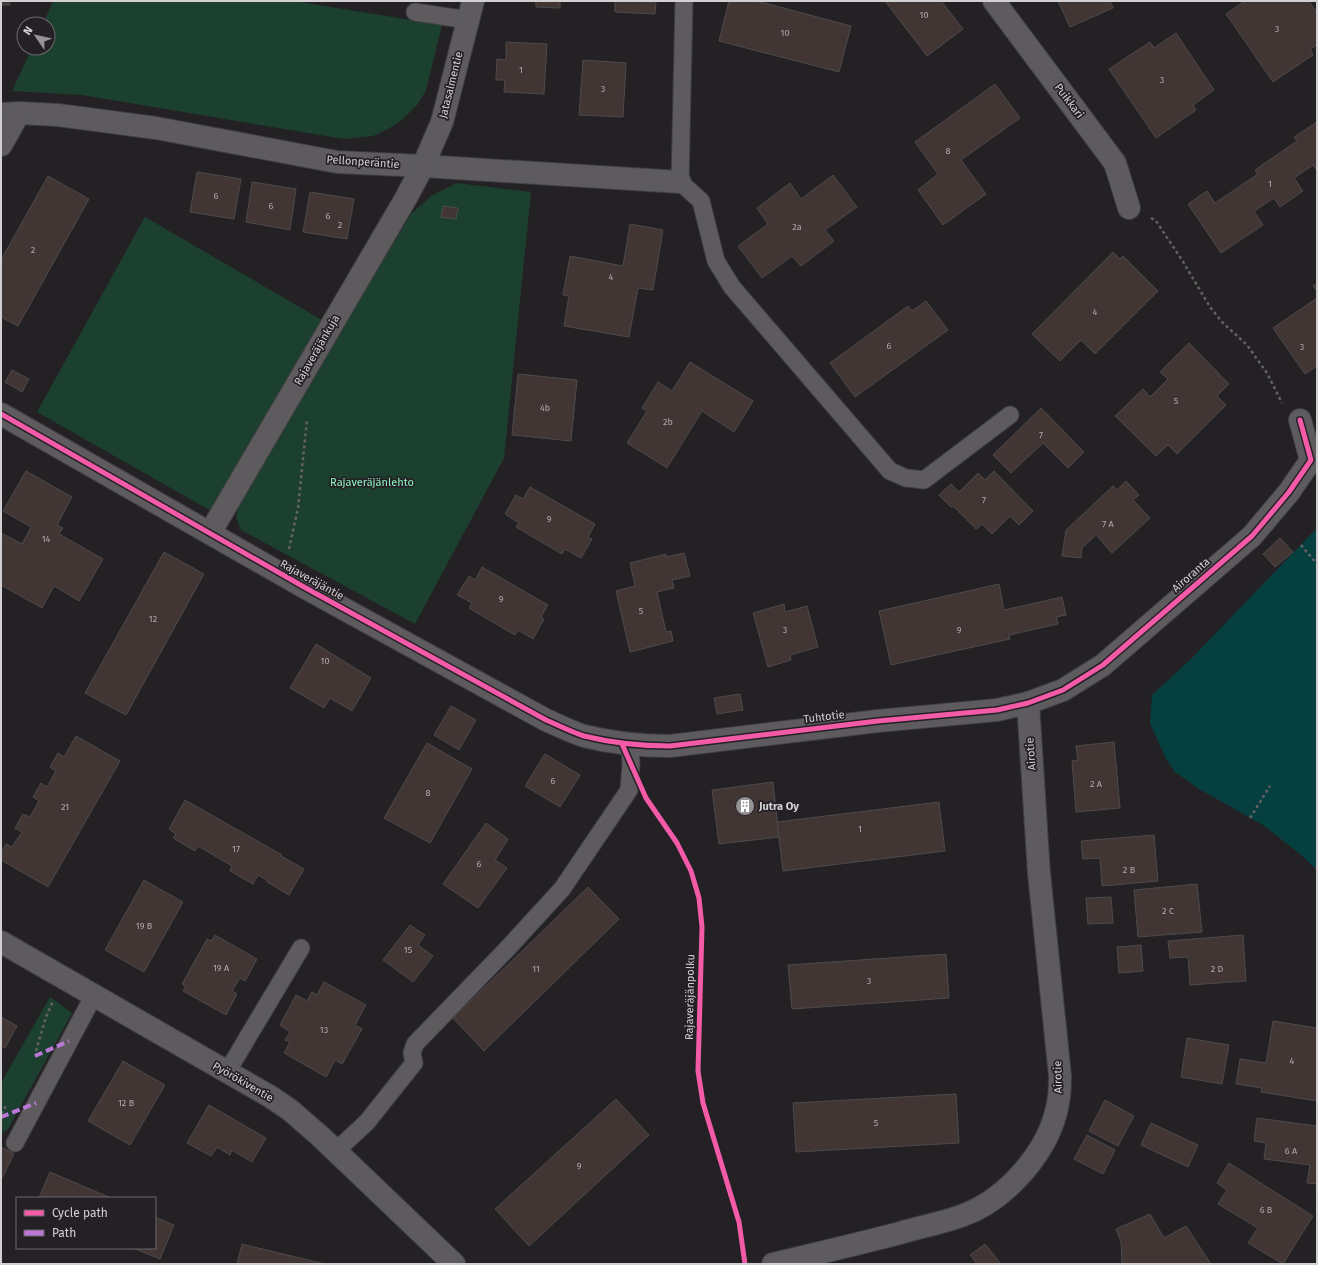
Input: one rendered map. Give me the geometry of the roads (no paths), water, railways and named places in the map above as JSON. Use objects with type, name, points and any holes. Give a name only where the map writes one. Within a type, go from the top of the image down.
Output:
[{"type":"street","name":"Puikkari","points":[[994,1],[1115,163],[1129,208]]},
{"type":"street","name":"Jatasalmentie","points":[[423,166],[442,122],[470,10]]},
{"type":"street","name":"Pellonperäntie","points":[[10,113],[58,115],[156,128],[337,162],[680,182]]},
{"type":"street","points":[[1,145],[10,113]]},
{"type":"street","name":"Rajaveräjänkuja","points":[[210,533],[406,198],[423,166]]},
{"type":"street","name":"Rajaveräjäntie","points":[[1,414],[310,591],[546,720],[583,735],[626,744]]},
{"type":"street","name":"Airoranta","points":[[1028,703],[1064,690],[1103,665],[1252,536],[1289,492],[1311,460],[1300,420]]},
{"type":"street","name":"Tuhtotie","points":[[626,744],[670,746],[878,721],[997,710],[1028,703]]},
{"type":"street","name":"Airotie","points":[[773,1264],[962,1216],[988,1203],[1011,1184],[1045,1142],[1059,1102],[1060,1076],[1039,873],[1028,703]]},
{"type":"street","name":"Pyörökiventie","points":[[1,942],[271,1097],[290,1110],[336,1151],[454,1264]]},
{"type":"lane","points":[[684,1],[680,182],[701,201],[716,260],[732,287],[890,471],[906,478],[924,480],[1010,415]]},
{"type":"lane","points":[[415,12],[470,10]]},
{"type":"lane","points":[[336,1151],[367,1122],[414,1063],[412,1053],[415,1044],[507,949],[562,889],[629,790],[631,765],[626,744]]},
{"type":"lane","points":[[227,1072],[301,948]]},
{"type":"lane","points":[[15,1143],[94,995]]},
{"type":"water","points":[[1317,528],[1317,870],[1300,854],[1263,825],[1199,789],[1175,772],[1166,759],[1150,723],[1152,695],[1190,660]]},
{"type":"place","name":"Jutra Oy","points":[[745,806]]},
{"type":"park label","name":"Rajaveräjänlehto","points":[[372,482]]}]
